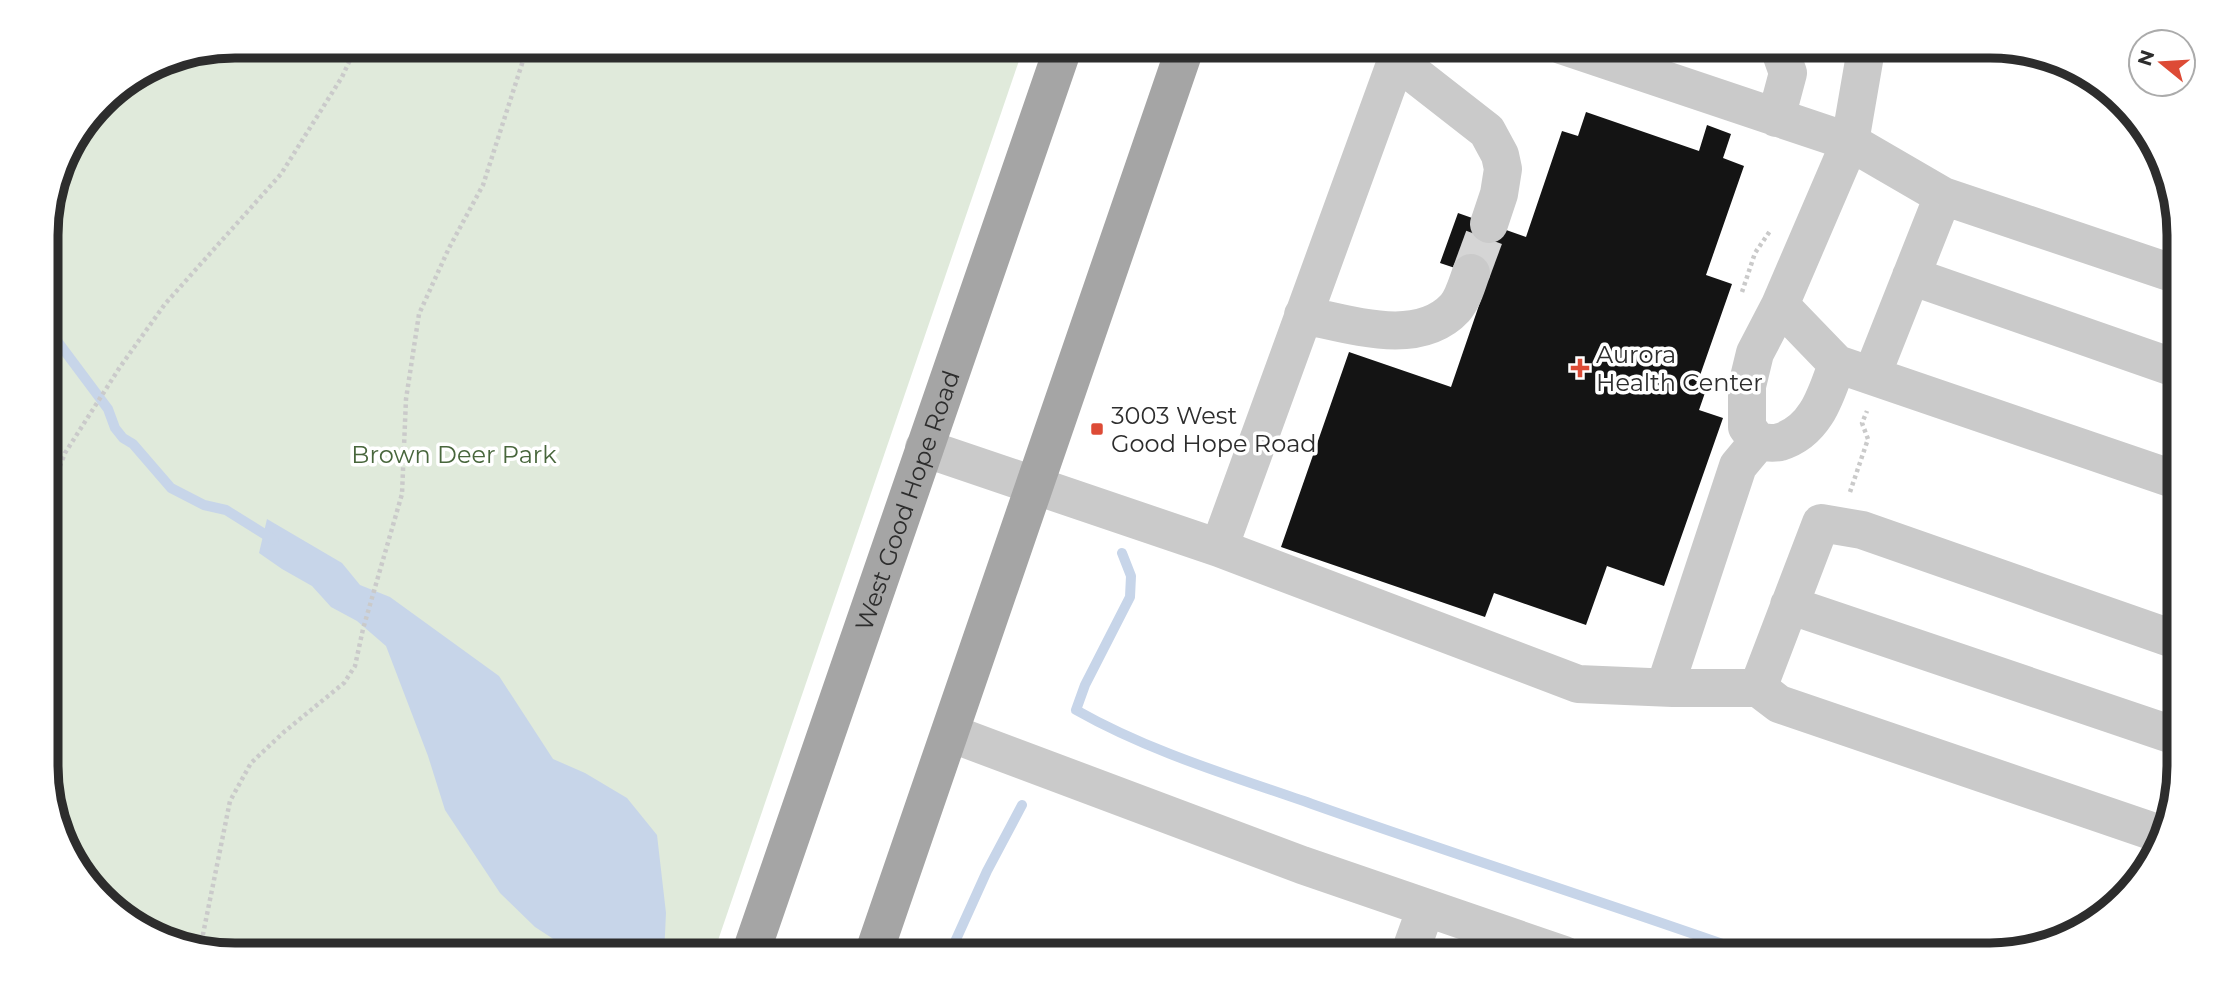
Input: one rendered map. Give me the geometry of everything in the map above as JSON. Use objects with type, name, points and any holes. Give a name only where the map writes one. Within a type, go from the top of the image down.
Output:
[{"type":"main road","name":"West Good Hope Road","points":[[754,943],[1060,58]]},
{"type":"main road","points":[[877,943],[1182,58]]},
{"type":"lane","points":[[1219,548],[1397,58]]},
{"type":"lane","points":[[1405,58],[1488,131],[1500,155],[1503,169],[1499,194],[1489,224]]},
{"type":"lane","points":[[1597,58],[1850,142],[1943,196],[2167,271]]},
{"type":"lane","points":[[1776,118],[1788,73],[1782,58]]},
{"type":"lane","points":[[1863,58],[1850,142],[1780,305],[1755,353],[1747,386],[1746,427],[1758,442],[1779,443],[1805,428],[1822,406],[1863,372],[1911,276],[1943,196]]},
{"type":"lane","points":[[1303,315],[1399,332],[1424,328],[1457,307],[1471,273]]},
{"type":"lane","points":[[1911,276],[2167,365]]},
{"type":"lane","points":[[1780,305],[1863,372],[2167,477]]},
{"type":"lane","points":[[1665,687],[1738,466],[1758,442]]},
{"type":"lane","points":[[924,448],[1219,548],[1578,684],[1758,688],[1779,704],[2155,832]]},
{"type":"lane","points":[[1758,688],[1821,523],[1862,530],[2167,637]]},
{"type":"lane","points":[[1789,605],[2167,733]]},
{"type":"lane","points":[[950,733],[1302,865],[1529,943]]},
{"type":"lane","points":[[1413,943],[1426,908]]},
{"type":"path","points":[[58,471],[65,453],[113,378],[165,304],[281,174],[351,58]]},
{"type":"path","points":[[202,940],[230,801],[251,763],[284,732],[345,683],[355,666],[402,494],[406,399],[419,314],[449,248],[483,185],[524,58]]},
{"type":"path","points":[[1839,526],[1868,439],[1862,423],[1863,372]]},
{"type":"green space","name":"Brown Deer Park","points":[[223,58],[1020,58],[717,943],[212,942],[178,934],[146,920],[127,907],[94,874],[71,834],[59,789],[58,223],[64,189],[81,146],[102,118],[127,94],[167,71],[200,61]]},
{"type":"water","points":[[267,519],[342,563],[360,585],[390,597],[499,676],[553,759],[585,773],[627,798],[657,835],[666,913],[665,943],[560,943],[535,927],[500,893],[445,810],[428,756],[386,646],[357,621],[331,607],[312,586],[259,553]]},
{"type":"building","name":"Aurora Health Center","points":[[1586,112],[1699,151],[1707,125],[1731,134],[1723,158],[1744,166],[1706,275],[1732,284],[1697,384],[1707,387],[1699,410],[1723,418],[1664,586],[1607,566],[1586,625],[1494,593],[1485,617],[1281,547],[1349,352],[1451,387],[1488,279],[1440,263],[1458,213],[1526,237],[1562,131],[1578,136]]},
{"type":"waterway","points":[[58,342],[108,409],[115,428],[123,438],[133,444],[171,488],[204,505],[226,510],[274,540]]},
{"type":"waterway","points":[[1122,553],[1131,576],[1130,597],[1085,685],[1076,710],[1104,725],[1192,762],[1719,943]]},
{"type":"waterway","points":[[954,943],[987,871],[1022,805]]},
{"type":"tunnel","points":[[1471,273],[1489,224]]},
{"type":"place","name":"Aurora Health Center","points":[[1580,368]]},
{"type":"place","name":"3003 West Good Hope Road","points":[[1097,429]]}]
